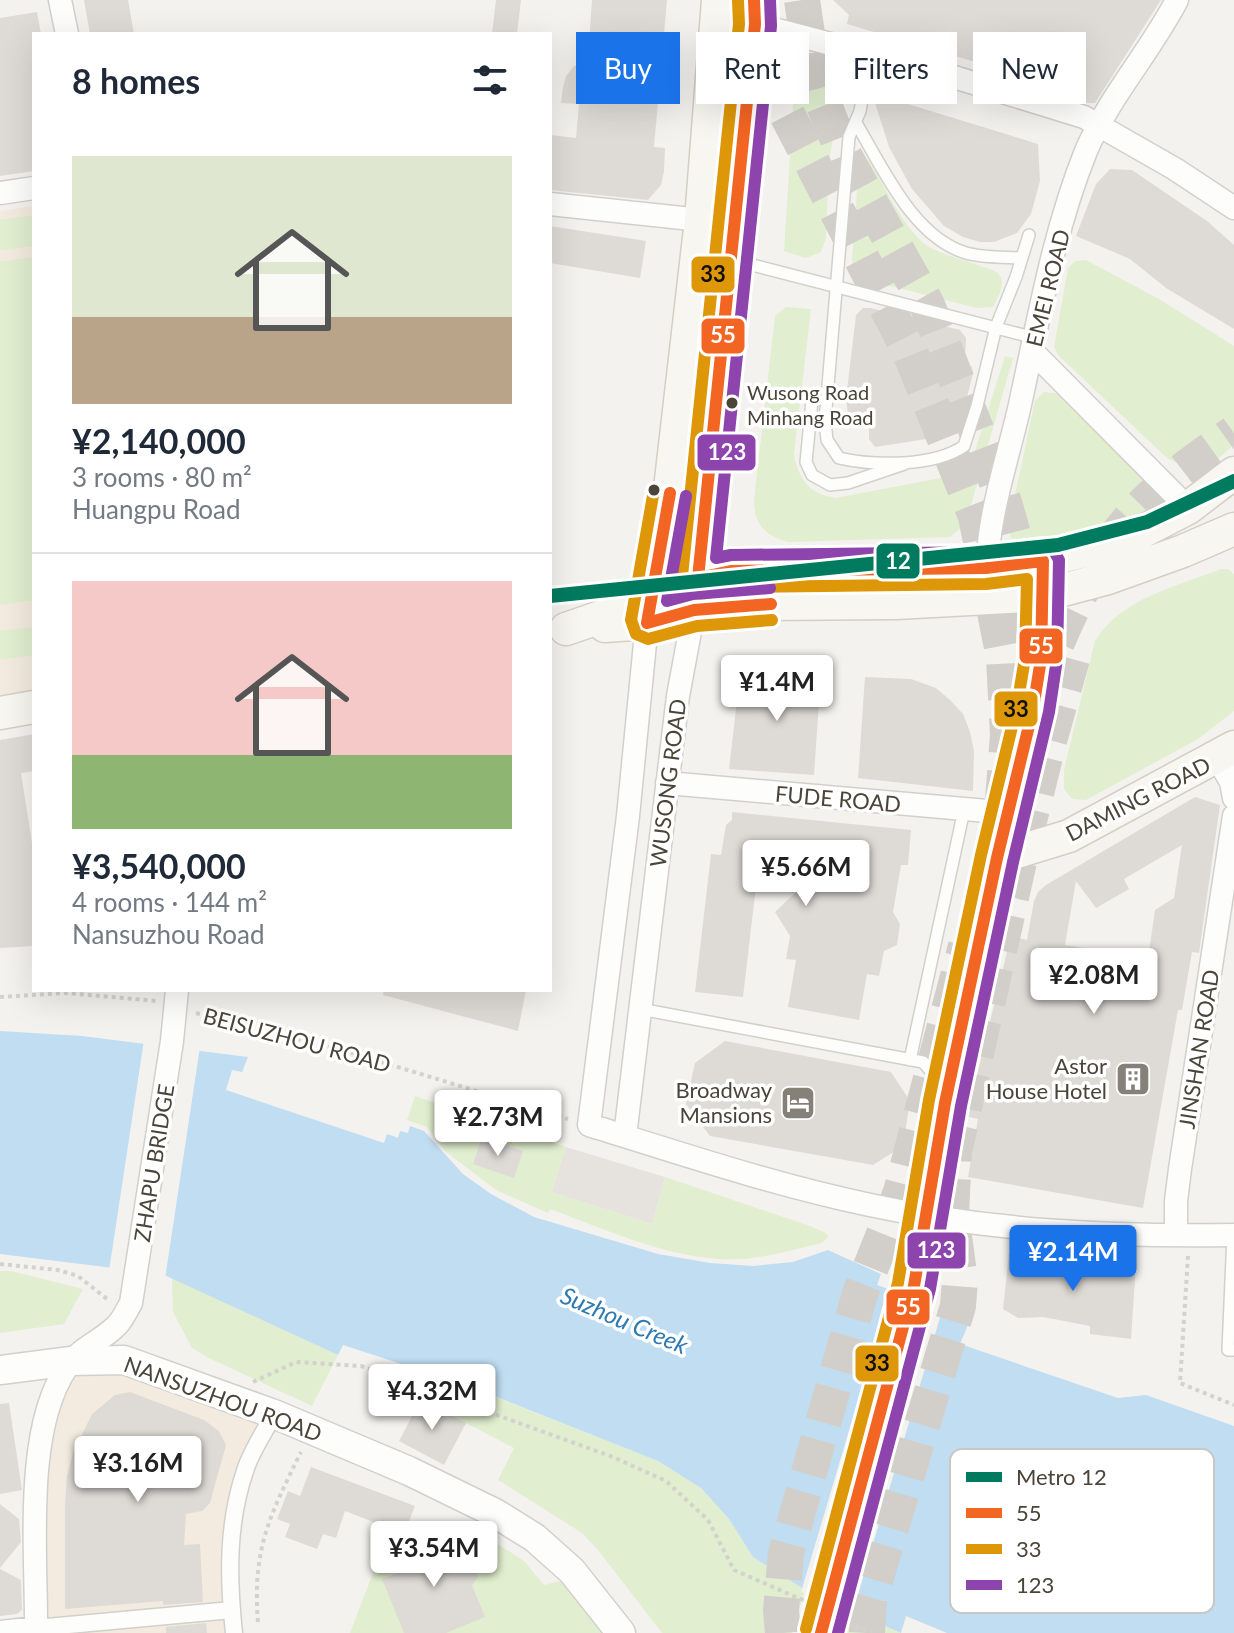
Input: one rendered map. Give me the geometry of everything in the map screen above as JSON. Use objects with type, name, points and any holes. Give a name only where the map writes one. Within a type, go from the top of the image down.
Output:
[{"type":"main road","name":"WUSONG ROAD","points":[[649,609],[665,532],[701,220],[718,0]]},
{"type":"main road","name":"WUSONG ROAD","points":[[696,594],[755,12]]},
{"type":"main road","points":[[696,594],[731,571],[986,568],[1043,561],[1106,546],[1136,535],[1188,508],[1234,473]]},
{"type":"main road","points":[[558,630],[624,609],[649,609],[681,581],[696,594],[753,604],[827,605],[1044,595],[1108,578],[1232,534]]},
{"type":"main road","points":[[1043,561],[1044,595]]},
{"type":"main road","points":[[0,713],[32,707]]},
{"type":"main road","name":"DAMING ROAD","points":[[997,858],[1069,836],[1228,762]]},
{"type":"street","points":[[60,0],[67,32]]},
{"type":"street","name":"EMEI ROAD","points":[[987,599],[986,568],[993,522],[1057,243],[1080,167],[1099,124],[1164,26],[1177,0]]},
{"type":"street","points":[[755,12],[825,38]]},
{"type":"street","points":[[957,78],[1055,106],[1099,124],[1234,208]]},
{"type":"street","points":[[0,193],[32,188]]},
{"type":"street","points":[[552,204],[701,220]]},
{"type":"street","points":[[1034,344],[1188,508]]},
{"type":"street","name":"WUSONG ROAD","points":[[625,1136],[678,696],[696,594]]},
{"type":"street","points":[[824,1616],[914,1286],[945,1103],[997,858],[1033,709],[1041,659],[1044,595]]},
{"type":"street","name":"WUSONG ROAD","points":[[589,1125],[628,816],[649,609]]},
{"type":"street","points":[[1228,762],[1234,798]]},
{"type":"street","name":"FUDE ROAD","points":[[667,783],[1010,813]]},
{"type":"street","name":"JINSHAN ROAD","points":[[1183,1235],[1176,1201],[1234,816]]},
{"type":"street","name":"ZHAPU BRIDGE","points":[[71,1361],[115,1328],[131,1303],[176,999]]},
{"type":"street","points":[[589,1125],[685,1157],[869,1205],[925,1216],[1089,1235],[1234,1235]]},
{"type":"street","name":"NANSUZHOU ROAD","points":[[0,1370],[71,1361],[124,1360],[274,1414],[409,1471],[495,1513],[535,1538],[572,1571],[621,1633]]},
{"type":"street","points":[[36,1630],[38,1459],[52,1393],[71,1361]]},
{"type":"street","points":[[234,1633],[232,1519],[246,1466],[274,1414]]},
{"type":"street","points":[[0,1632],[232,1610]]},
{"type":"lane","points":[[860,104],[849,137],[825,421],[827,440],[839,458],[858,463],[935,460],[953,454],[964,446],[996,327],[1029,235]]},
{"type":"lane","points":[[856,123],[923,227],[942,242],[968,253],[1022,258]]},
{"type":"lane","points":[[732,260],[996,327],[1034,344]]},
{"type":"lane","points":[[812,401],[806,462],[812,475],[830,485],[848,483],[912,461]]},
{"type":"lane","points":[[910,1060],[964,810]]},
{"type":"lane","points":[[640,1009],[923,1062],[938,1079],[945,1103]]},
{"type":"lane","points":[[1234,1235],[1228,1350],[1234,1350]]},
{"type":"path","name":"BEISUZHOU ROAD","points":[[0,997],[81,994],[176,999],[589,1125]]},
{"type":"path","points":[[1183,1235],[1180,1383],[1234,1405]]},
{"type":"path","points":[[0,1264],[58,1270],[78,1276],[107,1299]]},
{"type":"path","points":[[246,1386],[296,1362],[361,1366],[613,1457],[666,1481],[708,1520],[734,1570],[824,1616],[872,1633]]},
{"type":"path","points":[[258,1622],[257,1574],[262,1544],[270,1515],[301,1452]]},
{"type":"shaded area","points":[[32,206],[32,691],[0,698],[0,211]]},
{"type":"shaded area","points":[[566,1147],[665,1177],[652,1224],[552,1192]]},
{"type":"shaded area","points":[[71,1361],[274,1414],[232,1519],[237,1633],[36,1633],[38,1459]]},
{"type":"green space","points":[[825,70],[825,104],[844,104],[837,117],[829,161],[826,238],[821,252],[806,258],[784,251],[793,104],[809,104],[809,72]]},
{"type":"green space","points":[[865,158],[920,240],[936,250],[998,273],[1002,286],[993,307],[977,308],[863,279],[853,267],[852,259],[859,164]]},
{"type":"green space","points":[[32,215],[32,246],[0,250],[0,220]]},
{"type":"green space","points":[[32,257],[32,600],[0,605],[0,262]]},
{"type":"green space","points":[[1086,260],[1159,299],[1234,346],[1234,444],[1211,463],[1187,466],[1167,458],[1058,355],[1054,347],[1068,268],[1075,261]]},
{"type":"green space","points":[[786,307],[811,309],[794,454],[807,485],[827,496],[836,498],[961,474],[971,464],[1005,356],[1013,358],[969,512],[962,527],[950,537],[788,542],[762,528],[756,516],[754,500],[775,316]]},
{"type":"green space","points":[[1044,392],[1055,393],[1064,400],[1153,486],[1160,500],[1159,509],[1137,520],[1070,536],[1019,544],[1011,538],[1008,527],[1035,401]]},
{"type":"green space","points":[[1221,569],[1228,569],[1234,574],[1234,711],[1198,739],[1086,800],[1072,799],[1064,789],[1064,770],[1095,641],[1106,626],[1135,604]]},
{"type":"green space","points":[[32,627],[32,655],[0,660],[0,631]]},
{"type":"green space","points":[[415,1096],[566,1147],[552,1192],[652,1224],[665,1177],[810,1226],[828,1237],[822,1243],[770,1255],[717,1259],[674,1252],[550,1209],[548,1213],[496,1190],[445,1151],[427,1127],[407,1120]]},
{"type":"green space","points":[[0,1271],[83,1289],[64,1324],[0,1333]]},
{"type":"green space","points":[[172,1278],[338,1355],[312,1406],[192,1348],[173,1312]]},
{"type":"green space","points":[[452,1380],[658,1461],[701,1488],[729,1519],[753,1557],[805,1590],[792,1633],[662,1633],[582,1533],[498,1480],[514,1448],[439,1409]]},
{"type":"green space","points":[[464,1522],[524,1561],[544,1585],[561,1581],[583,1600],[594,1624],[602,1633],[350,1633],[381,1552]]},
{"type":"green space","points":[[847,1609],[901,1633],[845,1633]]},
{"type":"water","name":"Suzhou Creek","points":[[0,1031],[82,1036],[248,1057],[242,1072],[232,1070],[226,1090],[384,1143],[387,1134],[398,1138],[400,1131],[408,1133],[410,1126],[424,1131],[463,1174],[491,1194],[534,1217],[658,1254],[710,1263],[753,1266],[793,1262],[828,1250],[881,1274],[877,1285],[971,1318],[960,1344],[1118,1398],[1146,1395],[1234,1426],[1234,1633],[947,1633],[906,1616],[901,1633],[805,1590],[753,1557],[729,1519],[701,1488],[658,1461],[469,1386],[343,1345],[338,1355],[162,1274],[0,1254]]},
{"type":"pier","points":[[144,1040],[200,1047],[165,1279],[109,1271]]},
{"type":"pier","points":[[892,1286],[944,1304],[852,1615],[801,1592]]},
{"type":"building","points":[[84,0],[128,0],[134,32],[90,32]]},
{"type":"building","points":[[496,0],[521,0],[517,32],[492,32]]},
{"type":"building","points":[[592,0],[667,0],[664,32],[590,32]]},
{"type":"building","points":[[833,0],[1161,0],[1095,103],[1086,103],[1086,32],[973,32],[973,61],[957,57],[957,32],[874,32],[847,24],[849,15]]},
{"type":"building","points":[[37,12],[41,32],[32,32],[32,171],[0,176],[0,18]]},
{"type":"building","points":[[574,66],[576,104],[561,103],[566,76]]},
{"type":"building","points":[[579,104],[658,104],[654,147],[665,148],[661,185],[648,200],[552,190],[552,135],[576,138]]},
{"type":"building","points":[[875,104],[908,104],[1038,144],[1040,181],[1031,214],[1017,233],[994,242],[963,237],[944,226],[912,189],[889,147]]},
{"type":"building","points":[[1110,169],[1132,170],[1207,221],[1234,245],[1234,329],[1166,288],[1130,259],[1076,236],[1096,184]]},
{"type":"building","points":[[552,226],[646,241],[640,278],[552,263]]},
{"type":"building","points":[[863,308],[960,330],[966,338],[965,362],[972,367],[973,374],[959,427],[952,435],[875,447],[869,439],[869,420],[857,420],[848,414],[846,399],[856,315]]},
{"type":"building","points":[[754,672],[821,673],[814,775],[729,769],[738,692],[743,679]]},
{"type":"building","points":[[865,677],[911,679],[936,688],[950,700],[963,714],[970,732],[974,751],[973,791],[858,778]]},
{"type":"building","points":[[32,734],[32,771],[21,773],[32,843],[32,946],[0,948],[0,740]]},
{"type":"building","points":[[1195,797],[1220,805],[1199,953],[1192,952],[1182,1010],[1178,1010],[1143,1208],[968,1177],[978,1119],[969,1117],[973,1091],[1011,936],[1027,940],[1034,901],[1046,885]],"holes":[[[1182,845],[1174,898],[1155,910],[1148,959],[1065,945],[1076,881],[1096,908],[1129,889],[1124,879]]]},
{"type":"building","points":[[732,812],[911,830],[908,865],[901,865],[893,912],[900,924],[897,945],[884,951],[879,976],[867,974],[859,1020],[788,1007],[796,960],[786,959],[790,936],[775,912],[796,892],[803,856],[760,852],[743,997],[695,992],[711,854],[721,855],[726,825],[732,820]]},
{"type":"building","points":[[384,992],[526,992],[518,1031],[383,995]]},
{"type":"building","name":"Broadway Mansions","points":[[725,1041],[891,1072],[910,1101],[903,1146],[873,1165],[710,1136],[686,1104],[695,1063]]},
{"type":"building","points":[[482,1137],[523,1151],[514,1178],[473,1164]]},
{"type":"building","points":[[1009,1254],[1136,1265],[1131,1339],[1090,1334],[1090,1326],[1043,1317],[1018,1318],[1003,1309]]},
{"type":"building","points":[[130,1392],[204,1420],[219,1431],[226,1445],[210,1503],[202,1511],[186,1514],[184,1545],[200,1544],[203,1602],[163,1605],[163,1601],[65,1609],[65,1506],[67,1476],[73,1453],[92,1414],[115,1395]]},
{"type":"building","points":[[421,1399],[466,1423],[444,1465],[399,1441]]},
{"type":"building","points":[[9,1403],[22,1490],[0,1494],[0,1404]]},
{"type":"building","points":[[311,1467],[415,1506],[404,1534],[345,1511],[336,1538],[323,1534],[317,1549],[285,1537],[290,1524],[277,1519],[288,1491],[300,1496]]},
{"type":"building","points":[[0,1504],[19,1519],[21,1542],[0,1568]]},
{"type":"building","points":[[449,1535],[456,1554],[468,1555],[478,1577],[472,1585],[485,1617],[446,1633],[404,1633],[382,1579],[400,1572],[393,1557]]},
{"type":"building","points":[[0,1569],[21,1580],[22,1610],[17,1614],[0,1616]]},
{"type":"building","points":[[206,1623],[207,1633],[166,1633],[166,1627]]},
{"type":"tunnel","points":[[802,0],[810,54],[824,105],[845,157],[927,305],[1000,490],[1023,577],[1036,665]]},
{"type":"tunnel","points":[[753,13],[776,93],[910,352],[976,516],[1004,658],[1008,735],[1003,800]]},
{"type":"tunnel","points":[[1037,693],[1072,609],[1101,557],[1119,533],[1160,489],[1234,433]]},
{"type":"tunnel","points":[[867,1633],[869,1600],[958,1306],[960,1280],[951,1215],[954,1152],[1020,857],[1072,659]]},
{"type":"tunnel","points":[[783,1633],[781,1610],[786,1553],[860,1294],[901,1192],[966,946]]},
{"type":"metro line","name":"12","points":[[552,596],[1058,545],[1147,522],[1234,481]]},
{"type":"transit line","name":"55","points":[[754,0],[755,24],[698,578],[731,571],[986,568],[1043,561],[1041,659],[1033,709],[997,858],[945,1103],[914,1286],[821,1633]]},
{"type":"transit line","name":"123","points":[[770,0],[771,26],[716,558],[731,555],[985,552],[1043,545],[1053,549],[1059,560],[1057,659],[1049,712],[1013,862],[961,1106],[930,1289],[838,1633]]},
{"type":"transit line","name":"33","points":[[738,1],[739,24],[682,576],[684,585],[702,594],[733,587],[986,584],[1027,579],[1025,658],[1017,706],[981,855],[929,1100],[898,1283],[806,1629]]},
{"type":"transit line","name":"33","points":[[654,490],[631,620],[636,634],[648,639],[697,626],[772,620]]},
{"type":"transit line","name":"55","points":[[670,493],[647,623],[694,610],[771,604]]},
{"type":"transit line","name":"123","points":[[686,496],[667,601],[693,594],[770,588]]},
{"type":"place","name":"Wusong Road Minhang Road","points":[[732,403]]},
{"type":"place","name":"Astor House Hotel","points":[[1133,1079]]},
{"type":"place","name":"Broadway Mansions","points":[[798,1103]]}]
